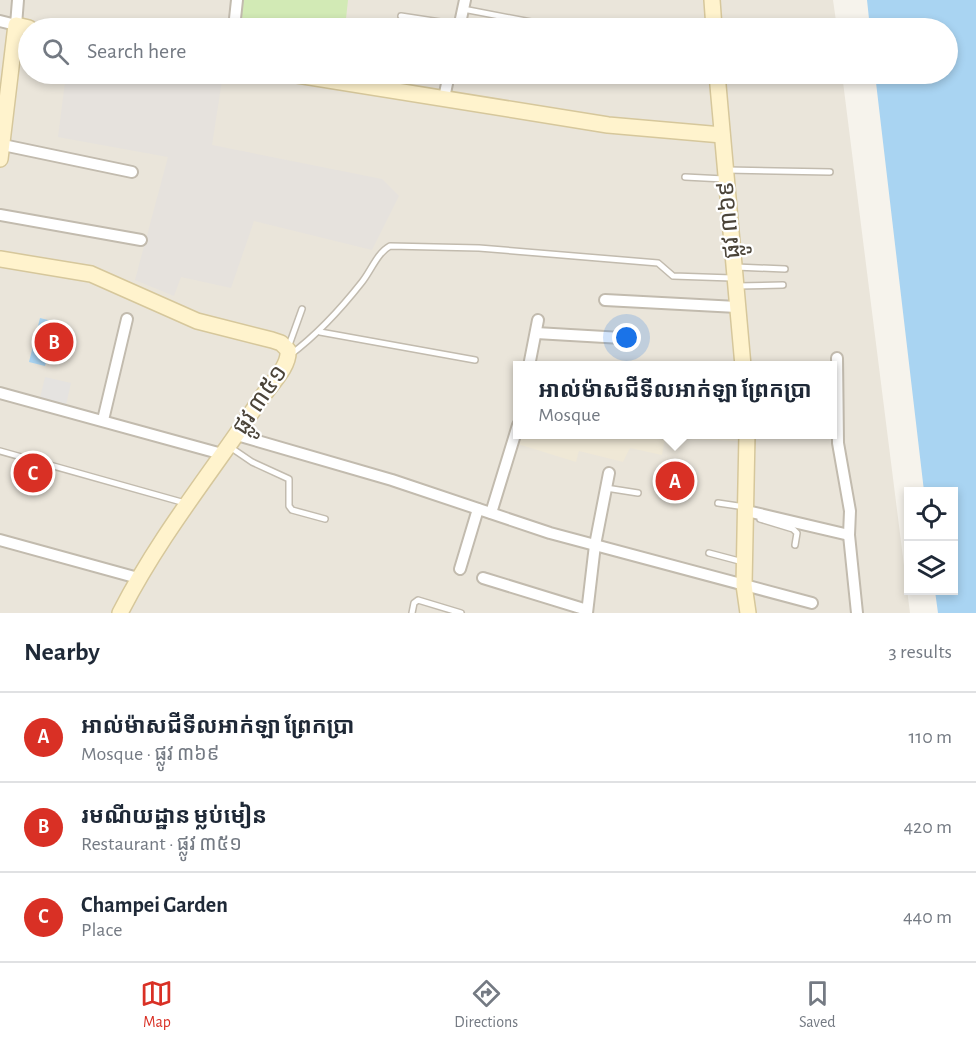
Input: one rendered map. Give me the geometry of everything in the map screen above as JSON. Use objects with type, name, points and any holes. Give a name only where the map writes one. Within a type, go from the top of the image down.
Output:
[{"type":"street","points":[[18,0],[21,18]]},
{"type":"street","points":[[235,18],[237,0]]},
{"type":"street","points":[[712,0],[713,18]]},
{"type":"street","points":[[0,21],[18,26]]},
{"type":"street","points":[[18,45],[3,112],[2,152],[132,172]]},
{"type":"street","points":[[355,84],[608,125],[722,135]]},
{"type":"street","points":[[444,98],[447,84]]},
{"type":"street","name":"ផ្លូវ ៣៦៩","points":[[718,84],[742,361]]},
{"type":"street","points":[[0,215],[141,240]]},
{"type":"street","name":"ផ្លូវ ៣៥១","points":[[0,259],[92,273],[197,321],[281,343],[288,353],[229,445],[185,503],[138,578],[120,613]]},
{"type":"street","points":[[605,300],[737,307]]},
{"type":"street","points":[[103,420],[126,319]]},
{"type":"street","points":[[530,361],[538,320]]},
{"type":"street","points":[[536,333],[622,338]]},
{"type":"street","points":[[837,358],[838,442],[850,511],[849,535],[857,613]]},
{"type":"street","points":[[0,393],[103,420],[392,480],[595,545],[812,603]]},
{"type":"street","points":[[491,513],[514,439]]},
{"type":"street","points":[[747,439],[744,585],[748,613]]},
{"type":"street","points":[[483,578],[587,611],[595,545],[609,473]]},
{"type":"street","points":[[460,569],[478,509]]},
{"type":"street","points":[[747,511],[849,535]]},
{"type":"street","points":[[0,540],[138,578]]},
{"type":"lane","points":[[464,5],[518,18]]},
{"type":"lane","points":[[401,16],[412,18]]},
{"type":"lane","points":[[685,177],[830,172]]},
{"type":"lane","points":[[288,353],[320,332],[363,281],[381,253],[390,246],[479,248],[658,263],[674,276],[735,277],[783,285]]},
{"type":"lane","points":[[735,277],[785,269]]},
{"type":"lane","points":[[288,353],[302,309]]},
{"type":"lane","points":[[320,332],[476,360]]},
{"type":"lane","points":[[229,445],[252,462],[289,479],[289,506],[292,510],[325,519]]},
{"type":"lane","points":[[0,451],[185,503]]},
{"type":"lane","points":[[605,488],[638,493]]},
{"type":"lane","points":[[718,503],[747,511],[793,529],[797,533],[795,545]]},
{"type":"lane","points":[[709,553],[744,563]]},
{"type":"lane","points":[[412,613],[414,603],[418,600],[461,613]]},
{"type":"shaded area","points":[[0,0],[833,0],[836,18],[18,18],[18,84],[843,84],[904,565],[904,595],[908,595],[910,613],[0,613]]},
{"type":"shaded area","points":[[65,84],[221,84],[212,145],[382,179],[399,196],[372,250],[254,221],[231,288],[181,277],[174,296],[135,280],[168,157],[58,137]]},
{"type":"shaded area","points":[[45,377],[71,383],[66,405],[40,398]]},
{"type":"shaded area","points":[[519,439],[665,439],[662,455],[630,448],[623,462],[579,451],[576,462],[518,444]]},
{"type":"shaded area","points":[[690,439],[739,439],[739,441]]},
{"type":"green space","points":[[241,0],[348,0],[346,18],[239,18]]},
{"type":"water","points":[[867,0],[976,0],[976,613],[938,613],[936,595],[958,595],[958,487],[924,487],[876,84],[958,84],[958,18],[869,18]]},
{"type":"water","points":[[40,318],[56,322],[45,366],[29,362]]},
{"type":"place","name":"រមណីយដ្ឋាន ម្លប់មៀន","points":[[54,342]]},
{"type":"place","name":"Champei Garden","points":[[33,473]]},
{"type":"place","name":"អាល់ម៉ាសជីទីលអាក់ឡា ព្រែកប្រា","points":[[675,481]]}]
